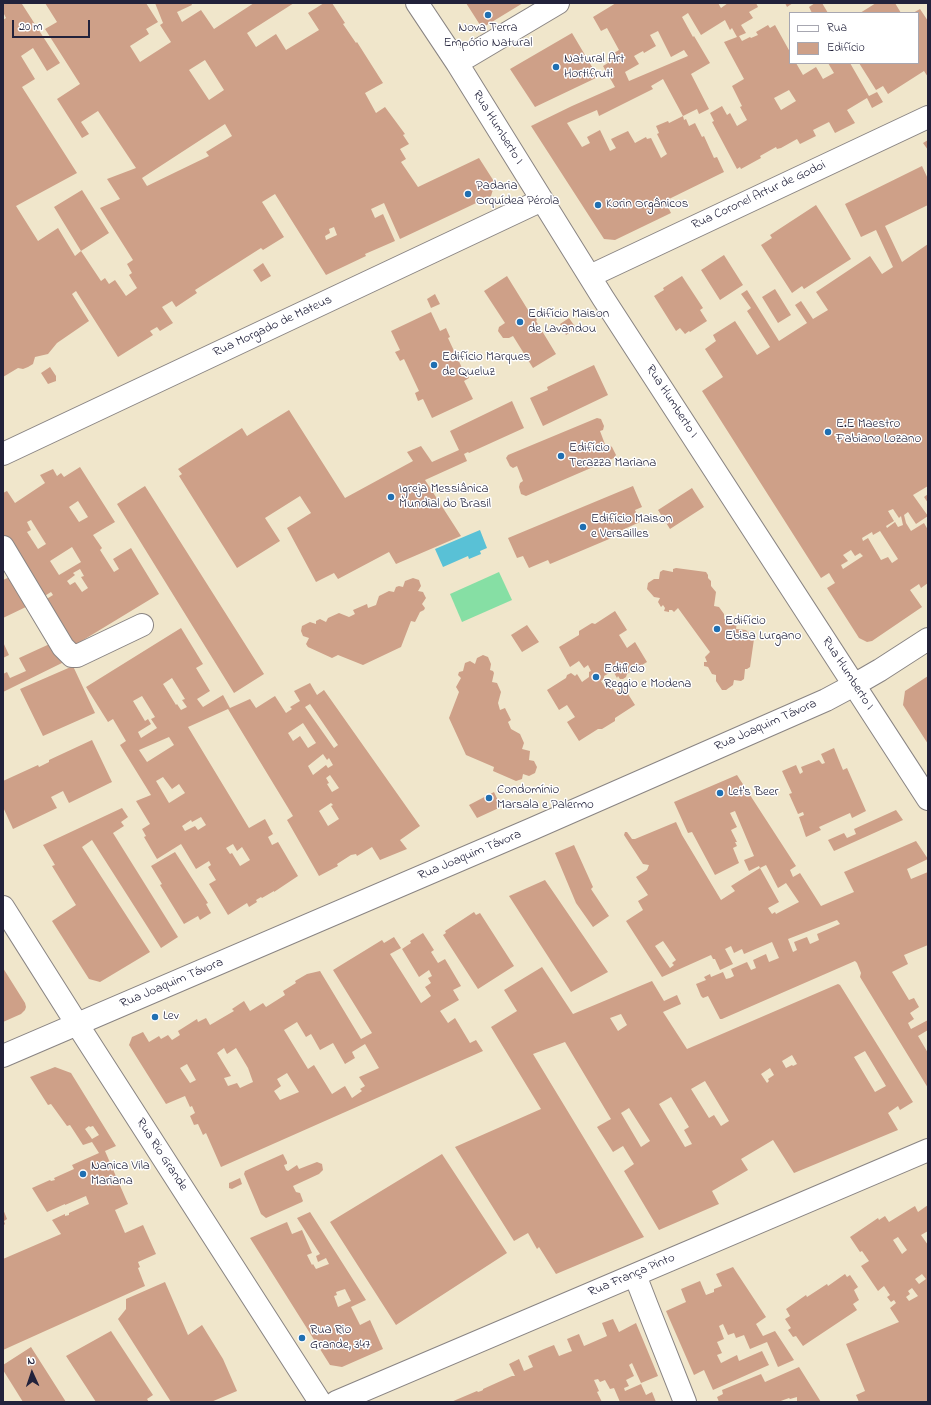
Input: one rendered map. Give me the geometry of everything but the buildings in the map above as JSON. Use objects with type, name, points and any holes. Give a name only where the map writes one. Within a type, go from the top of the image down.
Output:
[{"type":"street","name":"Rua Humberto I","points":[[417,3],[457,63],[590,276],[928,799]]},
{"type":"street","points":[[457,63],[558,3]]},
{"type":"street","name":"Rua Coronel Artur de Godoi","points":[[590,276],[928,117]]},
{"type":"street","name":"Rua Morgado de Mateus","points":[[3,454],[542,200]]},
{"type":"street","points":[[3,547],[63,647],[72,656],[77,656],[142,625]]},
{"type":"street","name":"Rua Joaquim Távora","points":[[3,1056],[539,826],[826,700],[854,686],[928,639]]},
{"type":"street","name":"Rua Rio Grande","points":[[3,906],[320,1402]]},
{"type":"street","name":"Rua França Pinto","points":[[336,1402],[928,1150]]},
{"type":"street","points":[[635,1274],[685,1402]]},
{"type":"green space","points":[[499,572],[512,600],[462,622],[450,594]]},
{"type":"water","points":[[480,530],[487,548],[480,551],[481,554],[469,559],[468,556],[443,567],[435,549]]},
{"type":"place","name":"Nova Terra Empório Natural","points":[[488,15]]},
{"type":"place","name":"Natural Art Hortifruti","points":[[556,67]]},
{"type":"place","name":"Padaria Orquídea Pérola","points":[[468,194]]},
{"type":"place","name":"Korin Orgânicos","points":[[598,205]]},
{"type":"place","name":"Edifício Maison de Lavandou","points":[[520,322]]},
{"type":"place","name":"Edifício Marques de Queluz","points":[[434,365]]},
{"type":"place","name":"E.E Maestro Fabiano Lozano","points":[[828,432]]},
{"type":"place","name":"Edifício Terazza Mariana","points":[[561,456]]},
{"type":"place","name":"Igreja Messiânica Mundial do Brasil","points":[[391,497]]},
{"type":"place","name":"Edifício Maison e Versailles","points":[[583,527]]},
{"type":"place","name":"Edifício Ebisa Lurgano","points":[[717,629]]},
{"type":"place","name":"Edificio Reggio e Modena","points":[[596,677]]},
{"type":"place","name":"Let's Beer","points":[[720,793]]},
{"type":"place","name":"Condomínio Marsala e Palermo","points":[[489,798]]},
{"type":"place","name":"Lev","points":[[155,1017]]},
{"type":"place","name":"Nanica Vila Mariana","points":[[83,1174]]},
{"type":"place","name":"Rua Rio Grande, 347","points":[[302,1338]]}]
